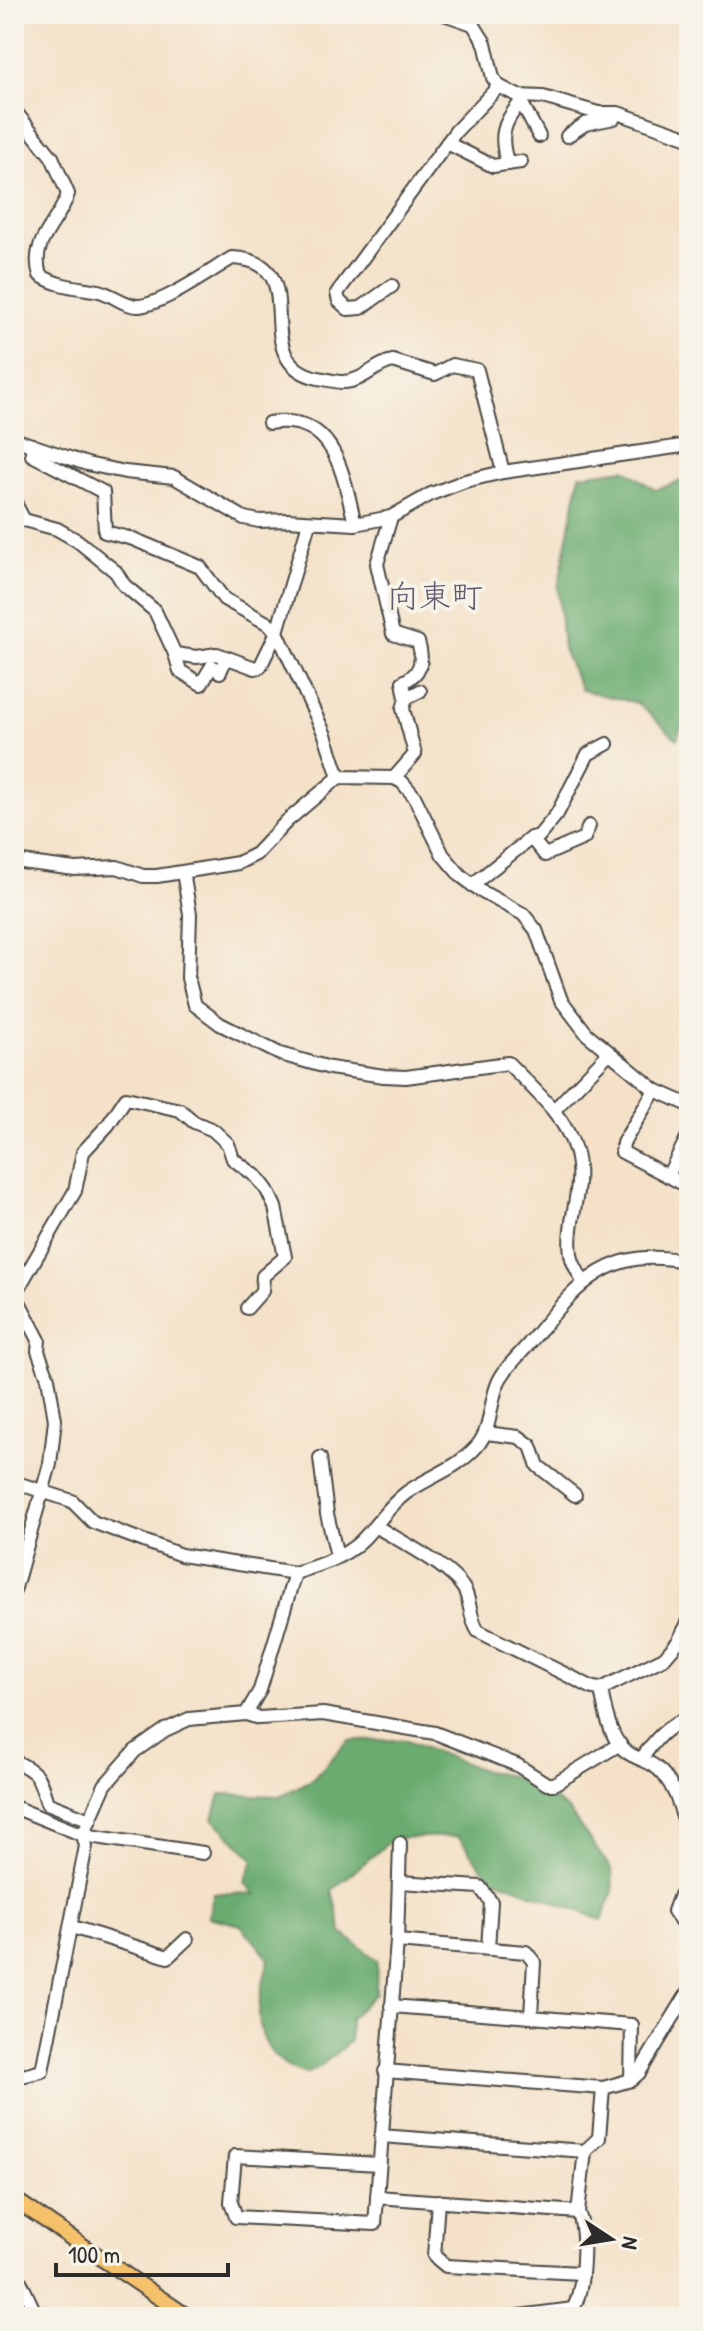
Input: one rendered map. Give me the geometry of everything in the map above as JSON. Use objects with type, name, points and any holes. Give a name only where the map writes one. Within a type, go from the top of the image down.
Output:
[{"type":"main road","points":[[14,2199],[188,2317]]},
{"type":"street","points":[[444,14],[473,24],[485,43],[493,78],[499,86],[519,99],[539,136]]},
{"type":"street","points":[[392,286],[361,308],[348,309],[339,301],[337,293],[447,143],[499,86]]},
{"type":"street","points":[[519,99],[543,97],[598,113],[618,113],[689,138]]},
{"type":"street","points":[[447,143],[493,166],[515,163],[502,146],[506,124],[519,99]]},
{"type":"street","points":[[14,110],[52,157],[68,194],[64,206],[41,239],[36,265],[40,275],[67,287],[110,294],[138,306],[182,288],[232,258],[258,263],[279,291],[281,348],[297,370],[341,382],[357,380],[393,361],[435,374],[452,365],[477,370],[503,472]]},
{"type":"street","points":[[567,136],[585,124],[615,118],[618,113]]},
{"type":"street","points":[[269,423],[288,420],[302,424],[329,443],[340,462],[355,524]]},
{"type":"street","points":[[14,441],[87,464],[174,477],[244,518],[355,524],[391,517],[431,494],[465,481],[503,472],[689,445]]},
{"type":"street","points":[[32,445],[32,455],[103,492],[105,532],[133,539],[200,567],[224,599],[277,632],[325,735],[339,777]]},
{"type":"street","points":[[14,495],[24,520],[67,535],[116,572],[124,585],[155,611],[180,671],[201,684],[212,666],[220,672],[226,658]]},
{"type":"street","points":[[391,517],[377,564],[381,584],[393,634],[418,642],[422,655],[421,667],[412,678],[403,682],[406,698],[403,709],[415,754],[394,778]]},
{"type":"street","points":[[175,654],[197,657],[217,654],[255,668],[260,667],[277,632],[309,523]]},
{"type":"street","points":[[406,698],[420,691]]},
{"type":"street","points":[[472,885],[531,838],[539,836],[557,814],[588,754],[607,744]]},
{"type":"street","points":[[14,861],[75,869],[117,867],[143,876],[238,863],[256,854],[287,821],[339,777],[394,778],[414,796],[443,855],[461,876],[523,914],[536,930],[561,1000],[587,1034],[655,1090],[689,1105]]},
{"type":"street","points":[[531,838],[545,855],[584,838],[589,826]]},
{"type":"street","points":[[183,872],[190,914],[188,978],[195,1005],[220,1024],[280,1054],[330,1068],[384,1076],[406,1077],[508,1063],[554,1110],[575,1150],[578,1174],[576,1212],[569,1240],[571,1259],[583,1282]]},
{"type":"street","points":[[554,1110],[609,1053]]},
{"type":"street","points":[[655,1090],[623,1143],[622,1152],[689,1187]]},
{"type":"street","points":[[14,1591],[50,1464],[55,1420],[48,1378],[38,1351],[39,1340],[17,1298],[19,1287],[75,1191],[83,1152],[108,1125],[126,1098],[180,1110],[194,1122],[213,1130],[228,1144],[233,1159],[257,1177],[267,1190],[275,1207],[285,1257],[263,1276],[262,1291],[247,1308]]},
{"type":"street","points":[[668,1176],[689,1134]]},
{"type":"street","points":[[14,1482],[72,1501],[93,1522],[181,1555],[295,1573],[337,1556],[359,1543],[387,1508],[434,1475],[452,1468],[477,1446],[486,1433],[498,1382],[583,1282],[623,1261],[642,1256],[689,1262]]},
{"type":"street","points":[[486,1433],[519,1437],[531,1446],[538,1466],[575,1495]]},
{"type":"street","points":[[320,1458],[327,1514],[337,1556]]},
{"type":"street","points":[[375,1526],[435,1561],[464,1590],[470,1620],[478,1631],[580,1682],[601,1689],[664,1658],[678,1642],[689,1621]]},
{"type":"street","points":[[246,1714],[260,1690],[295,1573]]},
{"type":"street","points":[[601,1689],[606,1717],[620,1744],[627,1753],[642,1758],[663,1774],[676,1796],[684,1824],[689,1877]]},
{"type":"street","points":[[14,2078],[42,2071],[72,1927],[86,1846],[83,1835],[105,1785],[135,1751],[165,1730],[189,1719],[246,1714],[259,1718],[323,1714],[435,1733],[517,1765],[547,1784],[554,1784],[620,1744]]},
{"type":"street","points":[[642,1758],[658,1735],[672,1724],[689,1717]]},
{"type":"street","points":[[14,1761],[33,1769],[39,1777],[47,1803],[90,1820]]},
{"type":"street","points":[[14,1807],[83,1835],[203,1853]]},
{"type":"street","points":[[379,2164],[235,2156],[231,2202],[236,2217],[375,2224],[397,1941],[400,1843]]},
{"type":"street","points":[[399,1882],[480,1887],[491,1902],[488,1948]]},
{"type":"street","points":[[689,1888],[680,1895],[674,1911],[689,1932]]},
{"type":"street","points":[[72,1927],[168,1957],[187,1939]]},
{"type":"street","points":[[397,1941],[526,1952],[534,1962],[531,2016]]},
{"type":"street","points":[[385,2071],[603,2088],[631,2080],[639,2073],[689,1991]]},
{"type":"street","points":[[391,2006],[632,2025],[631,2080]]},
{"type":"street","points":[[512,2317],[573,2309],[580,2298],[583,2224],[578,2212],[585,2151],[599,2138],[603,2088]]},
{"type":"street","points":[[381,2136],[585,2151]]},
{"type":"street","points":[[377,2197],[578,2212]]},
{"type":"street","points":[[438,2201],[434,2256],[446,2266],[581,2273]]},
{"type":"street","points":[[14,2268],[37,2317]]},
{"type":"green space","points":[[625,469],[655,490],[687,479],[689,481],[689,703],[677,739],[637,703],[581,690],[563,649],[558,588],[580,475]]},
{"type":"green space","points":[[349,1740],[404,1740],[485,1771],[526,1779],[568,1810],[612,1870],[613,1893],[602,1920],[489,1877],[458,1836],[394,1838],[332,1890],[342,1933],[377,1960],[376,1993],[350,2019],[350,2041],[306,2074],[283,2063],[264,2040],[259,2014],[269,1959],[241,1925],[208,1917],[214,1893],[255,1894],[245,1882],[254,1859],[213,1819],[220,1794],[280,1796],[312,1780]]},
{"type":"district","name":"向東町","points":[[435,596]]}]
